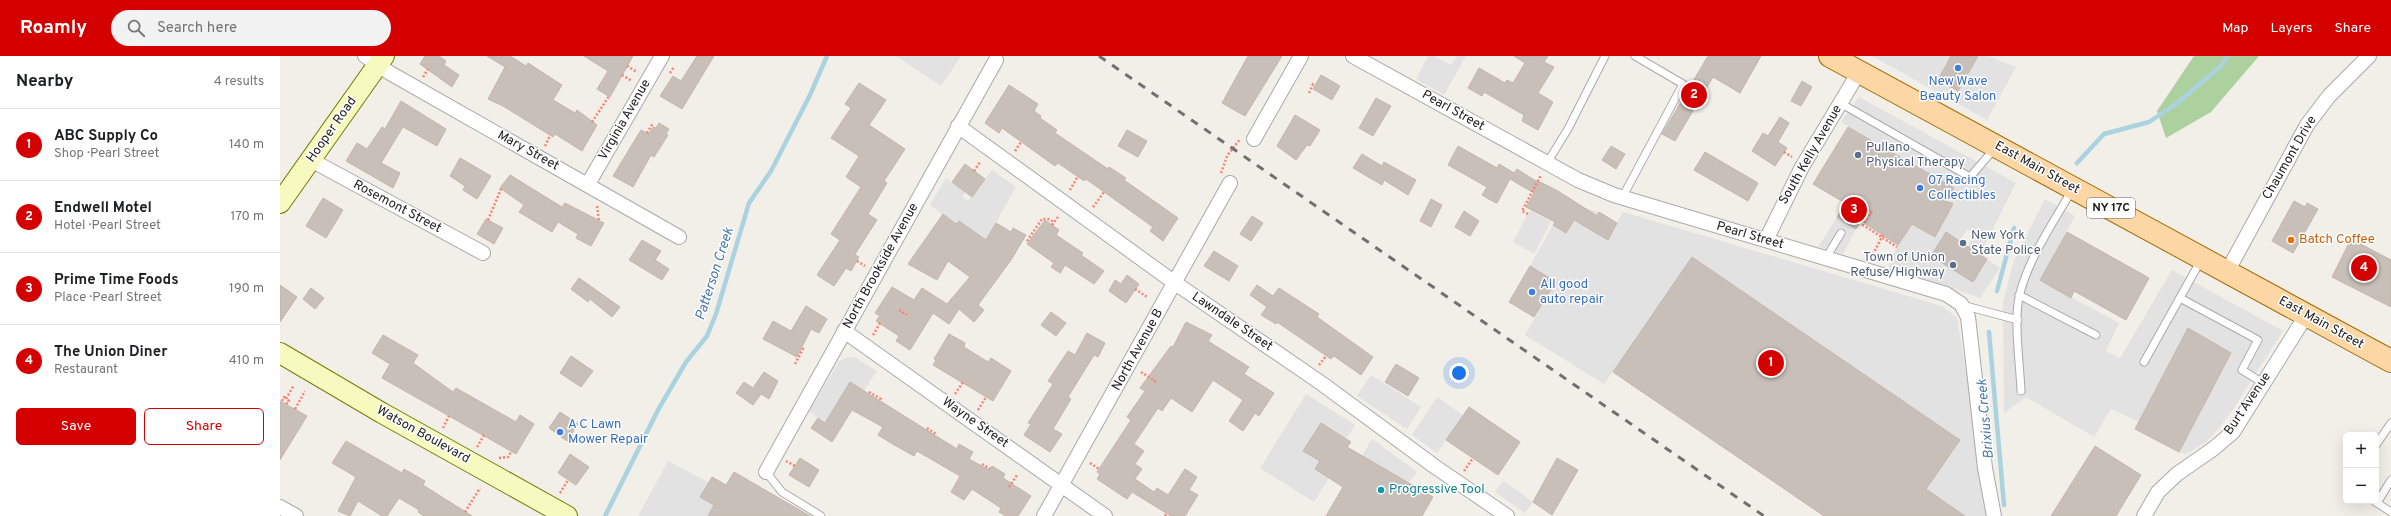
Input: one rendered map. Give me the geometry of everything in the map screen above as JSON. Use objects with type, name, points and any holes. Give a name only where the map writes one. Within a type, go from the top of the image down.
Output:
[{"type":"main road","name":"East Main Street","points":[[1830,56],[2391,361]]},
{"type":"street","name":"Virginia Avenue","points":[[588,184],[662,56]]},
{"type":"street","points":[[1254,139],[1301,56]]},
{"type":"street","name":"Pearl Street","points":[[1353,56],[1578,180],[1622,198],[1946,294],[1961,304]]},
{"type":"street","name":"Chaumont Drive","points":[[2227,272],[2307,125],[2329,96],[2369,56]]},
{"type":"street","name":"Mary Street","points":[[376,59],[679,237]]},
{"type":"street","name":"Hooper Road","points":[[280,203],[311,160],[376,59]]},
{"type":"street","name":"North Brookside Avenue","points":[[766,472],[996,60]]},
{"type":"street","name":"South Kelly Avenue","points":[[1766,240],[1802,167],[1859,72]]},
{"type":"street","name":"Lawndale Street","points":[[958,126],[1175,283],[1322,383],[1434,466],[1507,516]]},
{"type":"street","name":"Rosemont Street","points":[[311,160],[483,253]]},
{"type":"street","name":"North Avenue B","points":[[1044,516],[1230,183]]},
{"type":"street","points":[[1961,304],[1968,317],[1985,468],[1994,516]]},
{"type":"street","name":"Burt Avenue","points":[[2144,516],[2158,492],[2177,474],[2213,449],[2233,432],[2307,314]]},
{"type":"street","name":"Wayne Street","points":[[844,331],[1105,516]]},
{"type":"street","name":"Watson Boulevard","points":[[280,353],[382,413],[567,516]]},
{"type":"street","points":[[280,507],[296,516]]},
{"type":"lane","points":[[1547,163],[1568,129],[1605,56]]},
{"type":"lane","points":[[1622,198],[1683,84],[1635,56]]},
{"type":"lane","points":[[1840,103],[1970,177],[1996,146]]},
{"type":"lane","points":[[2021,391],[2018,320],[2019,295],[2032,259],[2073,188]]},
{"type":"lane","points":[[1826,258],[1841,233]]},
{"type":"lane","points":[[2144,362],[2202,258]]},
{"type":"lane","points":[[2019,295],[2096,335]]},
{"type":"lane","points":[[2180,298],[2258,340],[2242,370],[2263,383]]},
{"type":"lane","points":[[1961,304],[2018,320]]},
{"type":"lane","points":[[2379,441],[2391,423]]},
{"type":"lane","points":[[766,472],[782,492],[821,516]]},
{"type":"lane","points":[[2379,496],[2391,480]]},
{"type":"lane","points":[[2378,504],[2391,512]]},
{"type":"path","points":[[1309,93],[1313,84],[1315,85]]},
{"type":"path","points":[[592,122],[609,96]]},
{"type":"path","points":[[647,133],[653,123]]},
{"type":"path","points":[[542,151],[550,136]]},
{"type":"path","points":[[1230,183],[1221,174],[1227,156],[1241,137],[1254,139]]},
{"type":"path","points":[[1015,151],[1021,142]]},
{"type":"path","points":[[974,171],[980,162]]},
{"type":"path","points":[[1528,214],[1522,211],[1547,163]]},
{"type":"path","points":[[1070,190],[1078,176]]},
{"type":"path","points":[[488,220],[501,189]]},
{"type":"path","points":[[1093,207],[1104,192]]},
{"type":"path","points":[[598,202],[599,221]]},
{"type":"path","points":[[1872,213],[1870,212],[1863,225],[1897,247]]},
{"type":"path","points":[[1027,241],[1042,219],[1048,219],[1053,224],[1058,217]]},
{"type":"path","points":[[1864,269],[1882,236]]},
{"type":"path","points":[[1135,289],[1147,297]]},
{"type":"path","points":[[899,310],[907,315]]},
{"type":"path","points":[[872,336],[880,323]]},
{"type":"path","points":[[795,364],[803,349],[801,348]]},
{"type":"path","points":[[1318,367],[1326,356]]},
{"type":"path","points":[[1141,372],[1155,381],[1154,383]]},
{"type":"path","points":[[955,394],[962,382]]},
{"type":"path","points":[[282,401],[284,397],[286,399],[294,385]]},
{"type":"path","points":[[295,409],[305,391]]},
{"type":"path","points":[[870,392],[881,399],[880,400]]},
{"type":"path","points":[[977,410],[986,397]]},
{"type":"path","points":[[286,399],[289,401],[286,404]]},
{"type":"path","points":[[927,428],[936,434],[935,435]]},
{"type":"path","points":[[495,459],[508,457],[511,452]]},
{"type":"path","points":[[1463,472],[1473,458]]},
{"type":"path","points":[[1090,463],[1099,469]]},
{"type":"path","points":[[982,464],[990,469]]},
{"type":"path","points":[[1009,487],[1017,475]]},
{"type":"path","points":[[465,512],[480,488]]},
{"type":"green space","points":[[2194,56],[2259,56],[2211,112],[2166,138],[2157,111]]},
{"type":"shaded area","points":[[896,56],[961,56],[941,86]]},
{"type":"shaded area","points":[[1428,56],[1435,56],[1451,65],[1457,56],[1466,56],[1444,95],[1416,79]]},
{"type":"shaded area","points":[[1872,56],[1951,56],[1938,80],[1958,91],[1978,56],[1988,56],[2016,67],[1987,120]]},
{"type":"shaded area","points":[[1859,97],[2016,183],[1980,254],[1968,246],[1973,235],[1971,231],[1967,230],[1959,241],[1946,232],[1932,256],[1973,281],[1987,259],[2000,268],[1980,298],[1888,266],[1898,245],[1912,224],[1935,237],[1953,205],[1946,201],[1954,188],[1841,122]]},
{"type":"shaded area","points":[[992,170],[1016,187],[984,244],[971,230],[959,221],[956,224],[930,205],[946,178],[965,192],[962,197],[968,201]]},
{"type":"shaded area","points":[[2045,199],[2075,216],[2040,280],[2119,323],[2106,351],[2120,358],[2172,270],[2283,331],[2230,414],[2208,441],[2186,454],[2179,452],[2231,353],[2188,328],[2139,422],[2111,409],[2094,437],[2026,397],[2004,413],[2003,302],[2014,260]]},
{"type":"shaded area","points":[[1582,207],[1599,212],[1589,229],[1608,239],[1623,212],[1942,306],[1957,318],[1991,516],[1965,516],[1926,489],[1959,440],[1693,257],[1604,384],[1525,335],[1556,282],[1530,266],[1553,225]]},
{"type":"shaded area","points":[[1530,210],[1551,222],[1534,254],[1513,242]]},
{"type":"shaded area","points":[[1837,217],[1856,229],[1843,254],[1818,247]]},
{"type":"shaded area","points":[[849,357],[854,357],[877,371],[864,391],[850,382],[826,422],[809,412],[839,361]]},
{"type":"shaded area","points":[[1371,375],[1421,407],[1407,429],[1357,396]]},
{"type":"shaded area","points":[[1306,394],[1355,425],[1346,439],[1321,423],[1304,451],[1320,461],[1315,469],[1329,478],[1314,502],[1260,468]]},
{"type":"shaded area","points":[[1437,397],[1463,415],[1437,453],[1412,435]]},
{"type":"shaded area","points":[[1372,439],[1417,472],[1408,483],[1362,456]]},
{"type":"shaded area","points":[[668,461],[708,482],[700,497],[714,505],[708,516],[638,516]]},
{"type":"shaded area","points":[[1503,481],[1533,502],[1525,513],[1495,492]]},
{"type":"building","points":[[425,56],[439,56],[446,61],[444,65],[459,75],[452,87],[420,64]]},
{"type":"building","points":[[487,56],[510,56],[526,66],[528,63],[562,85],[553,100],[575,113],[577,110],[597,125],[582,151],[555,134],[553,137],[503,106],[488,99],[505,67]]},
{"type":"building","points":[[584,56],[633,56],[610,97],[597,89],[608,71]]},
{"type":"building","points":[[697,56],[714,56],[682,109],[660,96],[673,76],[681,81]]},
{"type":"building","points":[[1248,56],[1282,56],[1245,116],[1222,103]]},
{"type":"building","points":[[1514,56],[1548,56],[1544,62],[1554,67],[1538,93],[1553,102],[1538,130],[1522,121],[1524,115],[1484,92],[1482,96],[1468,88],[1479,68],[1505,83],[1507,80],[1513,83],[1525,63]]},
{"type":"building","points":[[1708,56],[1761,56],[1740,93],[1713,77],[1675,141],[1662,134]]},
{"type":"building","name":"New Wave Beauty Salon","points":[[1951,56],[1978,56],[1958,91],[1938,80]]},
{"type":"building","points":[[1321,75],[1340,86],[1332,100],[1313,89]]},
{"type":"building","points":[[1802,81],[1812,87],[1801,106],[1791,101]]},
{"type":"building","points":[[859,83],[886,100],[869,125],[905,149],[884,181],[887,183],[868,214],[877,220],[855,255],[859,257],[851,271],[846,268],[834,286],[817,275],[840,240],[831,234],[861,187],[846,177],[859,156],[831,138],[851,108],[845,104]]},
{"type":"building","points":[[1009,85],[1038,104],[1034,111],[1041,116],[1040,118],[1057,130],[1055,133],[1108,169],[1109,167],[1126,178],[1124,180],[1178,218],[1163,241],[1150,231],[1153,227],[1086,179],[1084,181],[1058,163],[1055,166],[1002,128],[999,133],[985,123]]},
{"type":"building","points":[[1376,98],[1391,106],[1373,136],[1359,128]]},
{"type":"building","points":[[401,101],[446,129],[437,146],[403,127],[381,163],[400,173],[393,188],[346,161],[357,143],[367,149],[382,127],[385,129]]},
{"type":"building","points":[[1295,115],[1320,130],[1310,146],[1307,145],[1296,160],[1277,146]]},
{"type":"building","points":[[1780,117],[1789,123],[1778,142],[1787,148],[1775,166],[1752,151],[1763,133],[1768,136]]},
{"type":"building","points":[[659,123],[669,129],[666,134],[668,135],[654,157],[651,155],[633,187],[613,176],[641,130],[649,134],[653,127],[656,128]]},
{"type":"building","points":[[1848,127],[1954,188],[1946,201],[1953,204],[1935,237],[1912,224],[1898,245],[1861,221],[1856,229],[1837,217],[1845,203],[1813,184]]},
{"type":"building","points":[[1127,130],[1147,141],[1138,157],[1118,146]]},
{"type":"building","points":[[1458,146],[1497,168],[1499,164],[1514,173],[1517,169],[1539,183],[1540,182],[1558,191],[1597,216],[1599,212],[1617,223],[1608,240],[1574,220],[1566,233],[1553,225],[1555,222],[1526,207],[1534,193],[1510,179],[1497,203],[1482,195],[1487,187],[1448,165]]},
{"type":"building","points":[[1611,146],[1625,154],[1616,169],[1602,160]]},
{"type":"building","points":[[1705,152],[1758,183],[1748,201],[1694,170]]},
{"type":"building","points":[[1362,154],[1382,166],[1384,162],[1416,180],[1408,195],[1384,180],[1382,185],[1353,168]]},
{"type":"building","points":[[460,158],[491,176],[477,199],[463,190],[465,186],[450,176]]},
{"type":"building","points":[[965,164],[985,179],[972,197],[952,182]]},
{"type":"building","points":[[510,175],[562,207],[565,203],[604,223],[591,246],[576,238],[578,234],[558,222],[552,232],[519,212],[524,205],[500,188]]},
{"type":"building","points":[[323,198],[343,210],[326,238],[306,226]]},
{"type":"building","points":[[1431,199],[1442,205],[1431,227],[1420,221]]},
{"type":"building","points":[[2294,201],[2305,207],[2307,203],[2318,209],[2293,253],[2272,241]]},
{"type":"building","points":[[1464,211],[1479,221],[1470,236],[1455,227]]},
{"type":"building","points":[[943,214],[956,224],[959,221],[986,240],[996,223],[1011,232],[1013,228],[1026,235],[1011,260],[978,305],[984,310],[974,322],[959,309],[949,324],[933,313],[910,350],[896,341],[899,336],[876,321],[880,316],[875,313],[892,287],[914,300],[922,288],[947,304],[970,277],[948,261],[937,280],[908,264]]},
{"type":"building","points":[[1252,216],[1263,223],[1251,241],[1240,234]]},
{"type":"building","points":[[486,219],[503,228],[494,244],[477,234]]},
{"type":"building","points":[[1045,220],[1059,230],[1056,235],[1083,253],[1081,255],[1104,271],[1094,284],[1065,265],[1060,273],[1051,267],[1054,263],[1027,244]]},
{"type":"building","points":[[1946,232],[1987,259],[1973,282],[1931,256]]},
{"type":"building","points":[[2067,232],[2149,278],[2126,320],[2074,291],[2071,298],[2040,280]]},
{"type":"building","points":[[2351,239],[2391,260],[2391,307],[2332,277]]},
{"type":"building","points":[[642,240],[661,251],[655,260],[669,269],[662,280],[629,260]]},
{"type":"building","points":[[1214,251],[1238,266],[1229,281],[1204,266]]},
{"type":"building","points":[[1692,257],[1960,440],[1926,489],[1965,516],[1824,516],[1613,372]]},
{"type":"building","name":"All good auto repair","points":[[1530,266],[1556,282],[1534,317],[1509,302]]},
{"type":"building","points":[[1127,275],[1139,284],[1126,303],[1109,291],[1115,280],[1121,284]]},
{"type":"building","points":[[579,278],[620,307],[612,317],[590,299],[588,302],[571,289]]},
{"type":"building","points":[[280,285],[297,297],[280,322]]},
{"type":"building","points":[[1257,285],[1273,296],[1279,288],[1319,314],[1317,317],[1373,357],[1361,375],[1334,356],[1331,359],[1277,322],[1276,324],[1261,315],[1267,307],[1250,295]]},
{"type":"building","points":[[311,288],[324,298],[315,309],[303,299]]},
{"type":"building","points":[[806,306],[827,319],[819,333],[811,329],[797,357],[763,339],[773,321],[791,331]]},
{"type":"building","points":[[1051,312],[1066,323],[1056,336],[1041,325]]},
{"type":"building","points":[[1186,322],[1212,335],[1208,341],[1249,367],[1244,374],[1274,393],[1259,416],[1255,413],[1243,431],[1229,421],[1243,400],[1213,380],[1192,412],[1171,398],[1162,411],[1158,408],[1134,444],[1144,451],[1135,464],[1142,469],[1135,479],[1154,492],[1157,488],[1168,495],[1185,469],[1197,477],[1189,490],[1198,495],[1185,516],[1171,516],[1132,492],[1127,499],[1097,479],[1100,474],[1097,472],[1131,420],[1127,417],[1145,391],[1140,388],[1171,346],[1173,347]]},
{"type":"building","points":[[2188,328],[2231,353],[2179,452],[2135,429]]},
{"type":"building","points":[[1087,333],[1105,343],[1098,357],[1094,355],[1068,397],[1071,399],[1053,429],[1062,434],[1050,452],[1024,435],[1031,424],[1028,423],[1053,384],[1048,381],[1068,351],[1075,355]]},
{"type":"building","points":[[949,334],[965,343],[964,347],[988,362],[991,358],[1011,371],[993,401],[933,365],[936,360],[934,359]]},
{"type":"building","points":[[383,335],[418,355],[413,363],[453,392],[456,388],[516,422],[520,415],[534,424],[516,454],[382,378],[390,364],[372,353]]},
{"type":"building","points":[[571,356],[593,371],[581,387],[560,373]]},
{"type":"building","points":[[1396,364],[1419,378],[1408,396],[1385,382]]},
{"type":"building","points":[[764,372],[778,381],[769,399],[761,394],[753,405],[736,393],[744,382],[753,388]]},
{"type":"building","points":[[850,382],[957,449],[959,444],[973,452],[969,459],[989,470],[992,466],[1005,474],[1003,478],[1031,496],[1018,516],[1006,516],[999,512],[1001,508],[972,489],[964,500],[951,492],[960,476],[917,451],[914,456],[878,435],[883,427],[852,410],[832,442],[811,428],[818,418],[825,423]]},
{"type":"building","points":[[280,401],[307,416],[280,460]]},
{"type":"building","points":[[1469,407],[1520,442],[1498,475],[1446,440]]},
{"type":"building","points":[[560,412],[578,424],[567,441],[549,428]]},
{"type":"building","name":"Progressive Tool","points":[[1321,423],[1351,442],[1347,447],[1433,497],[1422,516],[1326,516],[1343,487],[1315,469],[1320,461],[1303,451]]},
{"type":"building","points":[[346,441],[402,473],[404,469],[425,481],[423,485],[472,516],[424,516],[418,512],[419,510],[399,498],[387,516],[382,516],[358,501],[350,516],[338,511],[356,477],[332,463]]},
{"type":"building","points":[[2095,446],[2141,475],[2116,516],[2051,516]]},
{"type":"building","points":[[570,454],[589,467],[576,485],[558,473]]},
{"type":"building","points":[[800,458],[819,470],[809,487],[789,475]]},
{"type":"building","points":[[1557,458],[1578,470],[1552,515],[1533,502]]},
{"type":"building","points":[[734,472],[810,516],[708,516],[714,505],[700,497],[712,477],[726,485]]},
{"type":"waterway","name":"Patterson Creek","points":[[605,516],[658,410],[686,362],[707,336],[716,314],[749,203],[771,171],[810,95],[827,56]]},
{"type":"waterway","name":"Brixius Creek","points":[[2077,163],[2104,134],[2149,122],[2176,104],[2220,67],[2228,56]]},
{"type":"waterway","name":"Brixius Creek","points":[[1997,291],[2014,228]]},
{"type":"waterway","name":"Brixius Creek","points":[[1989,332],[2004,505]]},
{"type":"railway","points":[[1099,56],[1764,516]]},
{"type":"place","name":"New Wave Beauty Salon","points":[[1958,68]]},
{"type":"place","name":"Endwell Motel","points":[[1694,95]]},
{"type":"place","name":"Pullano Physical Therapy","points":[[1858,155]]},
{"type":"place","name":"07 Racing Collectibles","points":[[1920,188]]},
{"type":"place","name":"Prime Time Foods","points":[[1854,210]]},
{"type":"place","name":"Batch Coffee","points":[[2291,240]]},
{"type":"place","name":"New York State Police","points":[[1963,243]]},
{"type":"place","name":"Town of Union Refuse/Highway","points":[[1953,265]]},
{"type":"place","name":"The Union Diner","points":[[2364,268]]},
{"type":"place","name":"All good auto repair","points":[[1532,292]]},
{"type":"place","name":"ABC Supply Co","points":[[1771,363]]},
{"type":"place","name":"A C Lawn Mower Repair","points":[[560,432]]},
{"type":"place","name":"Progressive Tool","points":[[1381,490]]}]
